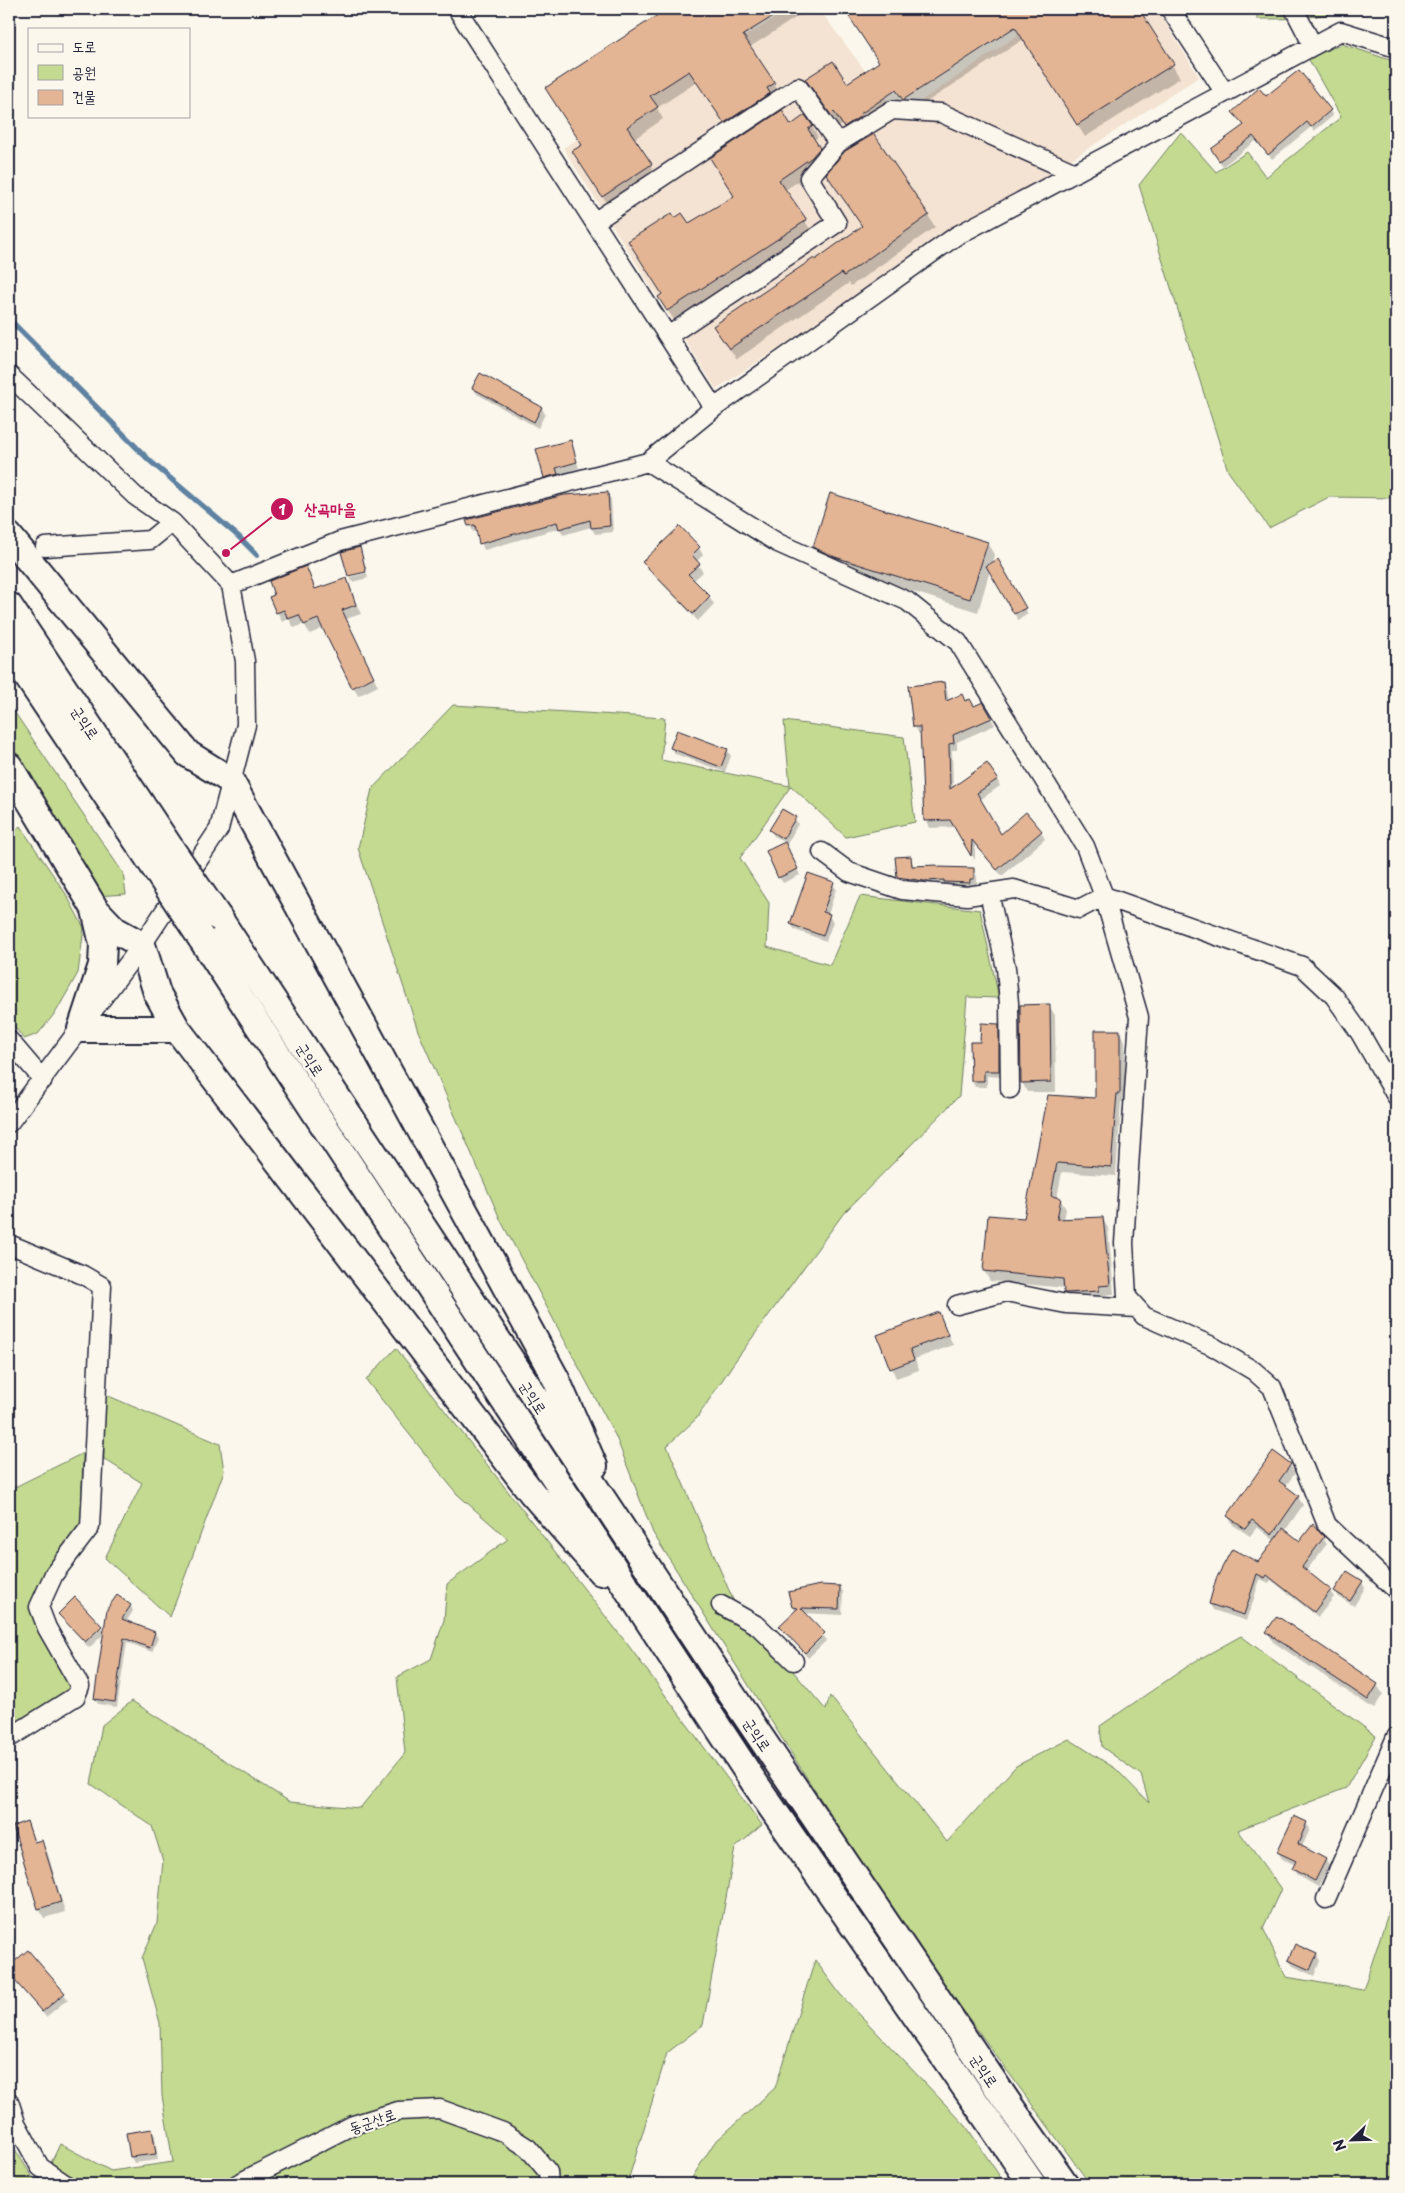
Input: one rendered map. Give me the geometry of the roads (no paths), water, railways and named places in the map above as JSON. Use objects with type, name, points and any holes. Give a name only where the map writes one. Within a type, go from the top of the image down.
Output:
[{"type":"highway","points":[[9,536],[188,754],[230,780],[556,1379],[621,1529]]},
{"type":"highway","name":"군익로","points":[[9,606],[163,859],[201,938],[754,1782],[1032,2184]]},
{"type":"highway","name":"군익로","points":[[9,649],[163,859],[218,917],[621,1529],[999,2090],[1065,2184]]},
{"type":"highway","points":[[9,766],[95,909],[114,930],[142,945],[157,993],[177,1030],[532,1493],[660,1638]]},
{"type":"highway","points":[[95,909],[103,944],[102,965],[81,1029],[177,1030]]},
{"type":"street","points":[[457,9],[714,408]]},
{"type":"street","points":[[1170,9],[1226,93]]},
{"type":"street","points":[[1294,9],[1313,46]]},
{"type":"street","points":[[231,585],[340,541],[648,462],[714,408],[956,236],[1340,31],[1396,48]]},
{"type":"street","points":[[594,222],[798,87],[838,143]]},
{"type":"street","points":[[668,336],[836,223],[809,178],[838,143],[892,110],[941,113],[1075,173]]},
{"type":"street","points":[[9,375],[135,496],[172,522],[231,585],[245,661],[246,725],[230,780],[219,829],[142,945],[9,1123]]},
{"type":"street","points":[[648,462],[778,543],[907,601],[958,642],[1085,846],[1104,896],[1139,1017],[1124,1243],[1127,1297],[1144,1316],[1212,1346],[1254,1371],[1272,1387],[1327,1525],[1396,1590]]},
{"type":"street","points":[[45,547],[150,540],[172,522]]},
{"type":"street","points":[[822,852],[849,872],[902,890],[967,896],[1014,889],[1079,909],[1104,896],[1302,966],[1334,996],[1360,1033],[1396,1096]]},
{"type":"street","points":[[989,893],[1006,968],[1009,1003],[1010,1089]]},
{"type":"street","points":[[9,1040],[42,1080]]},
{"type":"street","points":[[9,1244],[83,1275],[102,1286],[90,1527],[54,1574],[40,1608],[46,1628],[80,1686],[76,1696],[9,1738]]},
{"type":"street","points":[[957,1305],[1006,1292],[1066,1304],[1137,1308]]},
{"type":"street","points":[[721,1605],[758,1626],[794,1661]]},
{"type":"street","points":[[1326,1900],[1396,1737]]},
{"type":"street","points":[[9,2101],[16,2123],[40,2167],[65,2184]]},
{"type":"street","name":"동군산로","points":[[237,2184],[353,2125],[398,2110],[440,2108],[503,2132],[528,2148],[548,2172],[549,2184]]},
{"type":"waterway","points":[[9,319],[150,461],[238,536],[257,555]]},
{"type":"place","name":"산곡마을","points":[[226,553]]}]
